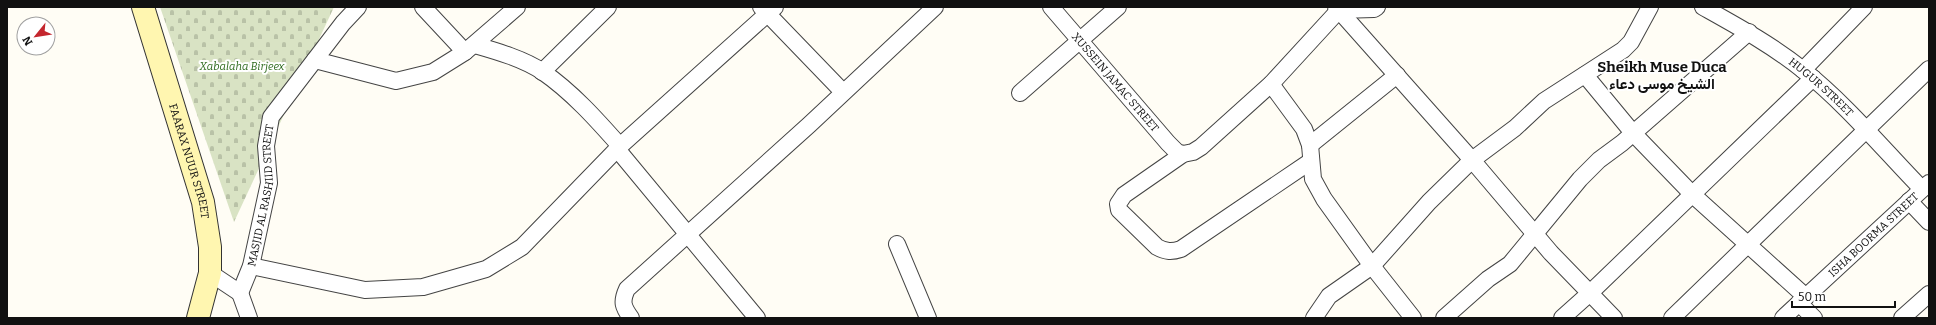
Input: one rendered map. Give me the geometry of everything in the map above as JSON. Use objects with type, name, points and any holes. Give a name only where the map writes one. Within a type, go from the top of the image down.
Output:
[{"type":"main road","name":"FAARAX NUUR STREET","points":[[143,7],[204,202],[210,247],[210,273],[198,318]]},
{"type":"street","name":"MASJID AL RASHIID STREET","points":[[240,292],[251,266],[269,183],[266,146],[271,117],[343,22],[358,7]]},
{"type":"street","points":[[423,7],[470,48],[500,52],[542,72],[589,110],[757,318]]},
{"type":"street","points":[[315,60],[396,81],[433,72],[470,48],[517,7]]},
{"type":"street","points":[[631,318],[622,307],[623,298],[627,289],[689,234],[935,7]]},
{"type":"street","name":"XUSSEIN JAMAC STREET","points":[[1051,7],[1081,40],[1168,143],[1177,152],[1183,154]]},
{"type":"street","points":[[1020,93],[1118,7]]},
{"type":"street","points":[[1377,7],[1374,9],[1338,9],[1271,84],[1201,147],[1193,152],[1183,154],[1124,195],[1118,204],[1119,210],[1157,247],[1165,251],[1174,252],[1181,249],[1310,153],[1396,75]]},
{"type":"street","points":[[1314,318],[1329,296],[1372,266],[1429,202],[1472,160],[1515,128],[1544,101],[1623,50],[1631,42],[1650,7]]},
{"type":"street","name":"HUGUR STREET","points":[[1702,7],[1722,11],[1808,74],[1926,186]]},
{"type":"street","points":[[1562,318],[1692,195],[1808,74],[1864,7]]},
{"type":"street","points":[[542,72],[605,8]]},
{"type":"street","points":[[251,266],[365,290],[422,287],[486,268],[522,248],[619,148],[768,9],[843,92]]},
{"type":"street","points":[[1338,9],[1472,160],[1535,234],[1614,318]]},
{"type":"street","points":[[1444,318],[1488,280],[1510,264],[1580,180],[1599,160],[1749,32]]},
{"type":"street","points":[[1672,318],[1929,69]]},
{"type":"street","points":[[1585,75],[1632,133],[1692,195],[1748,244],[1803,300],[1814,318]]},
{"type":"street","points":[[1271,84],[1304,129],[1310,153],[1313,179],[1324,199],[1372,266],[1413,318]]},
{"type":"street","name":"ISHA BOORMA STREET","points":[[1783,318],[1926,186]]},
{"type":"street","points":[[1909,201],[1929,222]]},
{"type":"street","points":[[897,244],[928,318]]},
{"type":"street","points":[[210,273],[240,292],[249,318]]},
{"type":"street","points":[[1902,318],[1929,294]]},
{"type":"green space","name":"Xabalaha Birjeex","points":[[160,7],[334,7],[234,222]]},
{"type":"district","name":"Sheikh Muse Duca الشيخ موسى دعاء","points":[[1662,76]]}]
